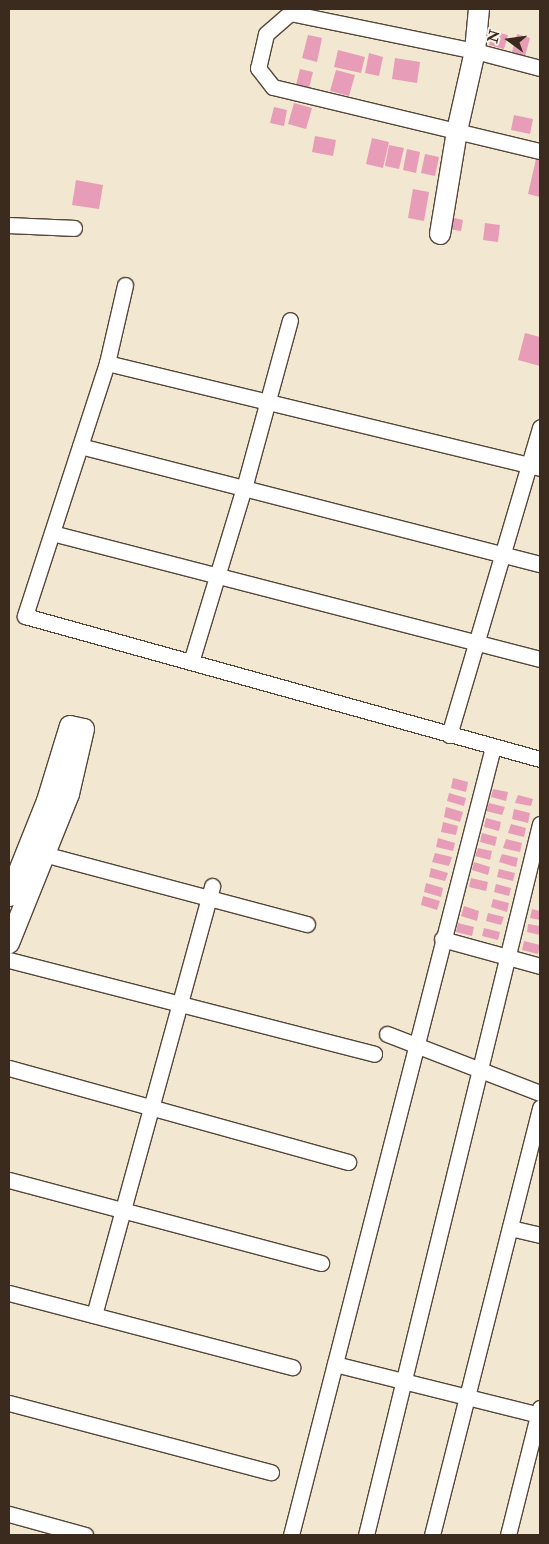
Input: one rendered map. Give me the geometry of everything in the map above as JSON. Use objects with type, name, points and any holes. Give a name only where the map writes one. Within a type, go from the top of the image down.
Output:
[{"type":"street","points":[[440,234],[456,131],[475,51],[479,9]]},
{"type":"street","points":[[540,68],[475,51],[290,13],[266,34],[258,68],[273,88],[540,151]]},
{"type":"street","points":[[9,224],[74,228]]},
{"type":"street","points":[[125,285],[107,363],[25,616],[540,759]]},
{"type":"street","points":[[191,662],[244,488],[290,320]]},
{"type":"street","points":[[107,363],[534,467]]},
{"type":"street","points":[[449,735],[503,555],[534,467],[540,428]]},
{"type":"street","points":[[80,446],[540,564]]},
{"type":"street","points":[[52,532],[540,659]]},
{"type":"street","points":[[9,896],[47,801],[70,726],[84,729],[69,794],[47,855],[9,944]]},
{"type":"street","points":[[291,1535],[414,1044],[493,747]]},
{"type":"street","points":[[366,1535],[540,824]]},
{"type":"street","points":[[47,855],[210,892],[307,924]]},
{"type":"street","points":[[94,1315],[210,892]]},
{"type":"street","points":[[442,939],[540,966]]},
{"type":"street","points":[[9,960],[374,1054]]},
{"type":"street","points":[[387,1034],[540,1093]]},
{"type":"street","points":[[9,1068],[348,1162]]},
{"type":"street","points":[[432,1535],[540,1107]]},
{"type":"street","points":[[9,1180],[321,1263]]},
{"type":"street","points":[[510,1228],[540,1235]]},
{"type":"street","points":[[10,1297],[94,1315],[292,1367]]},
{"type":"street","points":[[335,1364],[467,1397],[540,1412],[508,1535]]},
{"type":"street","points":[[9,1403],[271,1472]]},
{"type":"street","points":[[9,1514],[85,1535]]},
{"type":"building","points":[[493,31],[508,35],[504,49],[489,45]]},
{"type":"building","points":[[517,34],[530,38],[525,56],[512,52]]},
{"type":"building","points":[[308,35],[322,38],[317,62],[302,58]]},
{"type":"building","points":[[338,50],[365,57],[361,73],[334,67]]},
{"type":"building","points":[[369,53],[383,57],[379,76],[365,73]]},
{"type":"building","points":[[395,58],[420,62],[417,83],[392,79]]},
{"type":"building","points":[[300,69],[313,72],[309,88],[296,85]]},
{"type":"building","points":[[336,70],[355,75],[349,96],[330,91]]},
{"type":"building","points":[[294,103],[312,108],[306,129],[288,124]]},
{"type":"building","points":[[274,107],[287,110],[284,126],[270,123]]},
{"type":"building","points":[[514,115],[533,119],[530,134],[511,130]]},
{"type":"building","points":[[315,136],[336,140],[333,156],[312,152]]},
{"type":"building","points":[[372,138],[389,142],[383,168],[366,164]]},
{"type":"building","points":[[389,145],[404,148],[399,169],[385,166]]},
{"type":"building","points":[[407,149],[420,152],[416,173],[403,170]]},
{"type":"building","points":[[425,154],[439,157],[435,176],[421,173]]},
{"type":"building","points":[[536,159],[540,160],[540,197],[528,194]]},
{"type":"building","points":[[76,180],[103,185],[99,209],[72,205]]},
{"type":"building","points":[[413,189],[429,192],[424,221],[408,218]]},
{"type":"building","points":[[450,217],[463,220],[461,231],[448,229]]},
{"type":"building","points":[[485,223],[500,225],[498,242],[483,240]]},
{"type":"building","points":[[525,333],[540,337],[540,366],[518,360]]},
{"type":"building","points":[[453,778],[468,782],[466,792],[451,788]]},
{"type":"building","points":[[493,789],[508,792],[506,801],[491,797]]},
{"type":"building","points":[[449,793],[466,798],[464,806],[447,801]]},
{"type":"building","points":[[518,795],[533,799],[531,806],[515,803]]},
{"type":"building","points":[[489,803],[505,807],[502,815],[486,811]]},
{"type":"building","points":[[446,807],[463,812],[460,822],[444,817]]},
{"type":"building","points":[[514,809],[530,813],[528,823],[512,819]]},
{"type":"building","points":[[486,818],[501,822],[499,831],[484,827]]},
{"type":"building","points":[[443,822],[458,826],[456,835],[441,832]]},
{"type":"building","points":[[511,824],[526,828],[524,837],[508,833]]},
{"type":"building","points":[[482,833],[497,837],[495,846],[480,842]]},
{"type":"building","points":[[438,838],[455,843],[453,851],[436,847]]},
{"type":"building","points":[[506,839],[522,843],[520,852],[503,848]]},
{"type":"building","points":[[478,848],[492,851],[490,860],[475,856]]},
{"type":"building","points":[[435,853],[452,857],[449,866],[432,862]]},
{"type":"building","points":[[502,854],[518,858],[516,867],[499,862]]},
{"type":"building","points":[[474,862],[490,867],[488,875],[472,870]]},
{"type":"building","points":[[431,868],[448,873],[445,881],[429,877]]},
{"type":"building","points":[[499,869],[515,873],[513,881],[497,877]]},
{"type":"building","points":[[471,878],[488,882],[486,891],[469,887]]},
{"type":"building","points":[[426,883],[443,888],[441,897],[424,892]]},
{"type":"building","points":[[496,884],[511,888],[509,896],[494,892]]},
{"type":"building","points":[[423,896],[440,901],[437,910],[421,905]]},
{"type":"building","points":[[493,899],[509,903],[507,912],[491,907]]},
{"type":"building","points":[[464,906],[479,911],[477,921],[461,916]]},
{"type":"building","points":[[532,909],[540,911],[540,920],[530,918]]},
{"type":"building","points":[[488,913],[504,917],[501,925],[486,921]]},
{"type":"building","points":[[458,923],[474,927],[472,936],[456,932]]},
{"type":"building","points":[[528,924],[540,926],[540,935],[527,932]]},
{"type":"building","points":[[484,928],[500,932],[498,940],[482,936]]},
{"type":"building","points":[[524,941],[540,945],[538,954],[522,950]]}]
